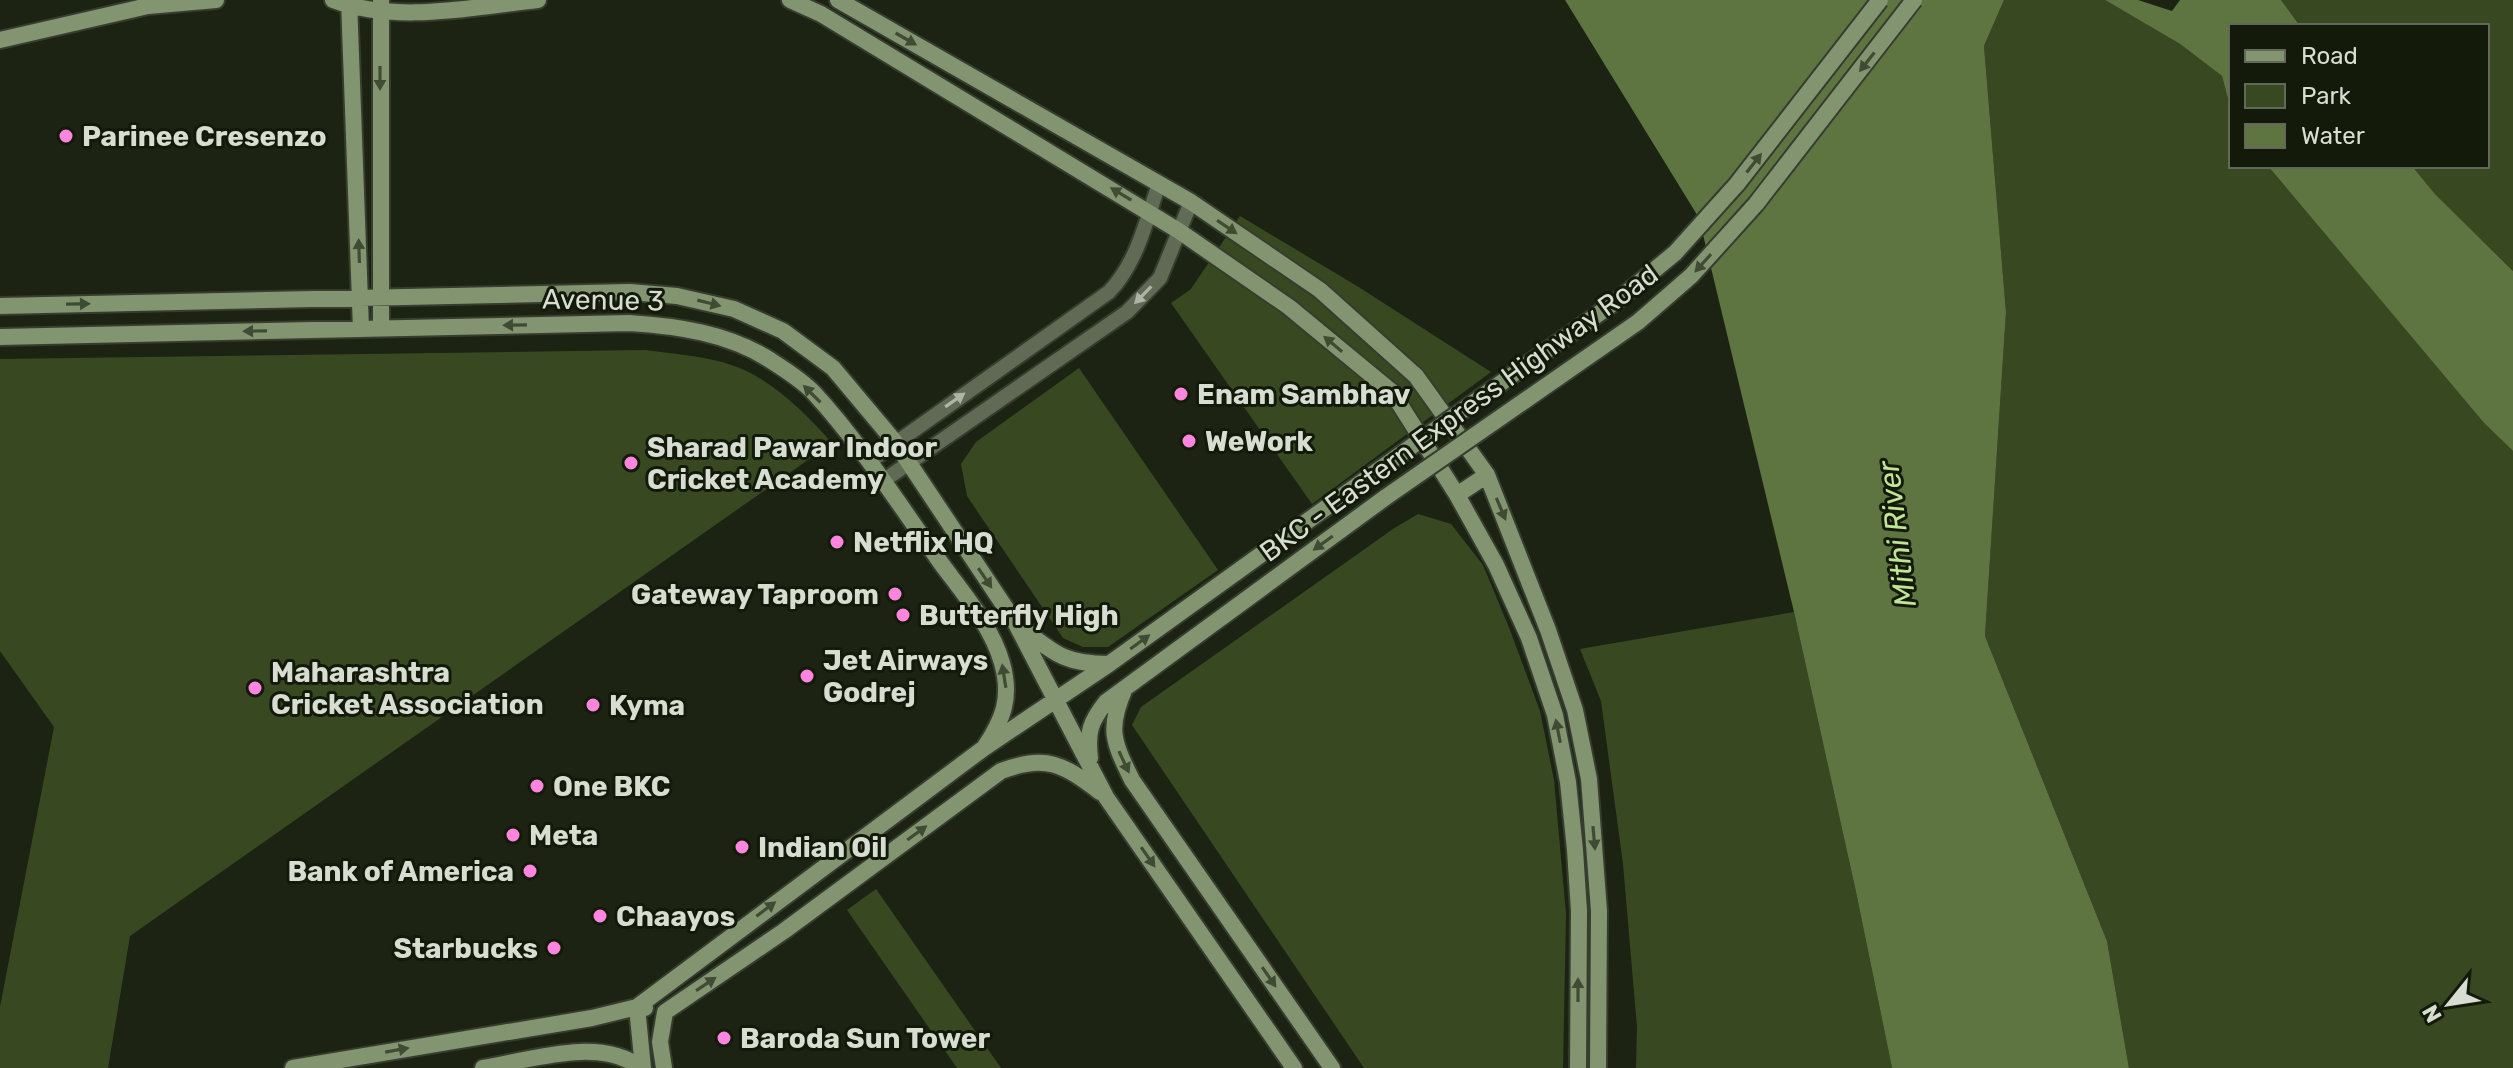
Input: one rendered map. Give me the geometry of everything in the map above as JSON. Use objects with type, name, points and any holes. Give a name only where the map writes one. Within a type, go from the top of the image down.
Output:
[{"type":"street","points":[[0,40],[148,6],[216,0]]},
{"type":"street","points":[[361,329],[353,68],[343,2],[427,12],[538,0]]},
{"type":"street","points":[[790,0],[821,14],[1149,211],[1289,307],[1392,392],[1457,495],[1496,565],[1529,638],[1555,715],[1568,782],[1579,911],[1578,1068]]},
{"type":"street","points":[[838,0],[1191,202],[1320,290],[1416,376],[1487,475],[1548,630],[1575,710],[1589,779],[1599,911],[1598,1068]]},
{"type":"street","name":"BKC - Eastern Express Highway Road","points":[[637,1007],[984,748],[1109,664],[1618,300],[1675,253],[1737,184],[1880,0]]},
{"type":"street","name":"BKC - Eastern Express Highway Road","points":[[1091,768],[1088,737],[1094,717],[1106,702],[1386,497],[1638,322],[1691,276],[1756,204],[1914,0]]},
{"type":"street","points":[[381,5],[381,328]]},
{"type":"street","points":[[869,462],[1109,292],[1130,264],[1159,184]]},
{"type":"street","points":[[883,481],[1127,312],[1160,278],[1191,202]]},
{"type":"street","points":[[0,306],[603,292],[677,296],[734,309],[783,331],[833,368],[895,442],[1015,622],[1106,797],[1294,1068]]},
{"type":"street","points":[[603,292],[606,323]]},
{"type":"street","name":"Avenue 3","points":[[0,337],[606,323],[672,326],[724,339],[767,358],[812,391],[869,462],[989,631],[1002,663],[1007,694],[1001,723],[984,748]]},
{"type":"street","points":[[1457,495],[1487,475]]},
{"type":"street","points":[[1015,622],[1061,658],[1084,664],[1109,664]]},
{"type":"street","points":[[1125,688],[1116,709],[1113,731],[1132,780],[1332,1068]]},
{"type":"street","points":[[293,1068],[592,1018],[637,1007],[665,1012],[784,931],[1001,771],[1024,762],[1052,764],[1078,776],[1106,797]]},
{"type":"street","points":[[637,1007],[642,1068]]},
{"type":"street","points":[[664,1068],[660,1042],[665,1012]]},
{"type":"street","points":[[483,1068],[592,1050],[628,1058],[642,1068]]},
{"type":"green space","points":[[2004,0],[2105,0],[2180,44],[2222,76],[2229,102],[2229,168],[2270,168],[2484,423],[2513,451],[2513,1068],[2129,1068],[2107,941],[1985,636],[2006,312],[1984,46]]},
{"type":"green space","points":[[2281,0],[2513,0],[2513,271],[2435,194],[2414,168],[2489,168],[2489,24],[2299,24]]},
{"type":"green space","points":[[1240,216],[1491,372],[1312,504],[1171,303],[1191,289]]},
{"type":"green space","name":"Maharashtra Cricket Association","points":[[646,350],[702,358],[744,370],[787,398],[832,443],[130,936],[108,1068],[0,1068],[0,1007],[54,727],[0,651],[0,359]]},
{"type":"green space","points":[[1079,368],[1218,570],[1108,647],[1083,647],[1063,638],[967,496],[961,464],[976,442]]},
{"type":"green space","points":[[1418,514],[1451,524],[1483,565],[1540,711],[1554,780],[1566,914],[1563,1068],[1364,1068],[1132,725],[1141,707]]},
{"type":"green space","points":[[1794,612],[1892,1068],[1636,1068],[1637,1027],[1623,864],[1601,701],[1580,649]]},
{"type":"green space","points":[[876,889],[1001,1068],[957,1068],[847,910]]},
{"type":"water","name":"Mithi River","points":[[1565,0],[2004,0],[1984,46],[2006,312],[1985,636],[2107,941],[2129,1068],[1892,1068],[1794,612],[1699,218]]},
{"type":"water","points":[[2105,0],[2138,0],[2172,11],[2180,0],[2281,0],[2299,24],[2229,24],[2229,102],[2222,76],[2180,44]]},
{"type":"water","points":[[2270,168],[2414,168],[2435,194],[2513,271],[2513,451],[2484,423]]},
{"type":"place","name":"Parinee Cresenzo","points":[[66,136]]},
{"type":"place","name":"Enam Sambhav","points":[[1181,394]]},
{"type":"place","name":"WeWork","points":[[1189,441]]},
{"type":"place","name":"Sharad Pawar Indoor Cricket Academy","points":[[631,463]]},
{"type":"place","name":"Netflix HQ","points":[[837,542]]},
{"type":"place","name":"Gateway Taproom","points":[[895,594]]},
{"type":"place","name":"Butterfly High","points":[[903,615]]},
{"type":"place","name":"Jet Airways Godrej","points":[[807,676]]},
{"type":"place","name":"Maharashtra Cricket Association","points":[[255,688]]},
{"type":"place","name":"Kyma","points":[[593,705]]},
{"type":"place","name":"One BKC","points":[[537,786]]},
{"type":"place","name":"Meta","points":[[513,835]]},
{"type":"place","name":"Indian Oil","points":[[742,847]]},
{"type":"place","name":"Bank of America","points":[[530,871]]},
{"type":"place","name":"Chaayos","points":[[600,916]]},
{"type":"place","name":"Starbucks","points":[[554,948]]},
{"type":"place","name":"Baroda Sun Tower","points":[[724,1038]]}]
